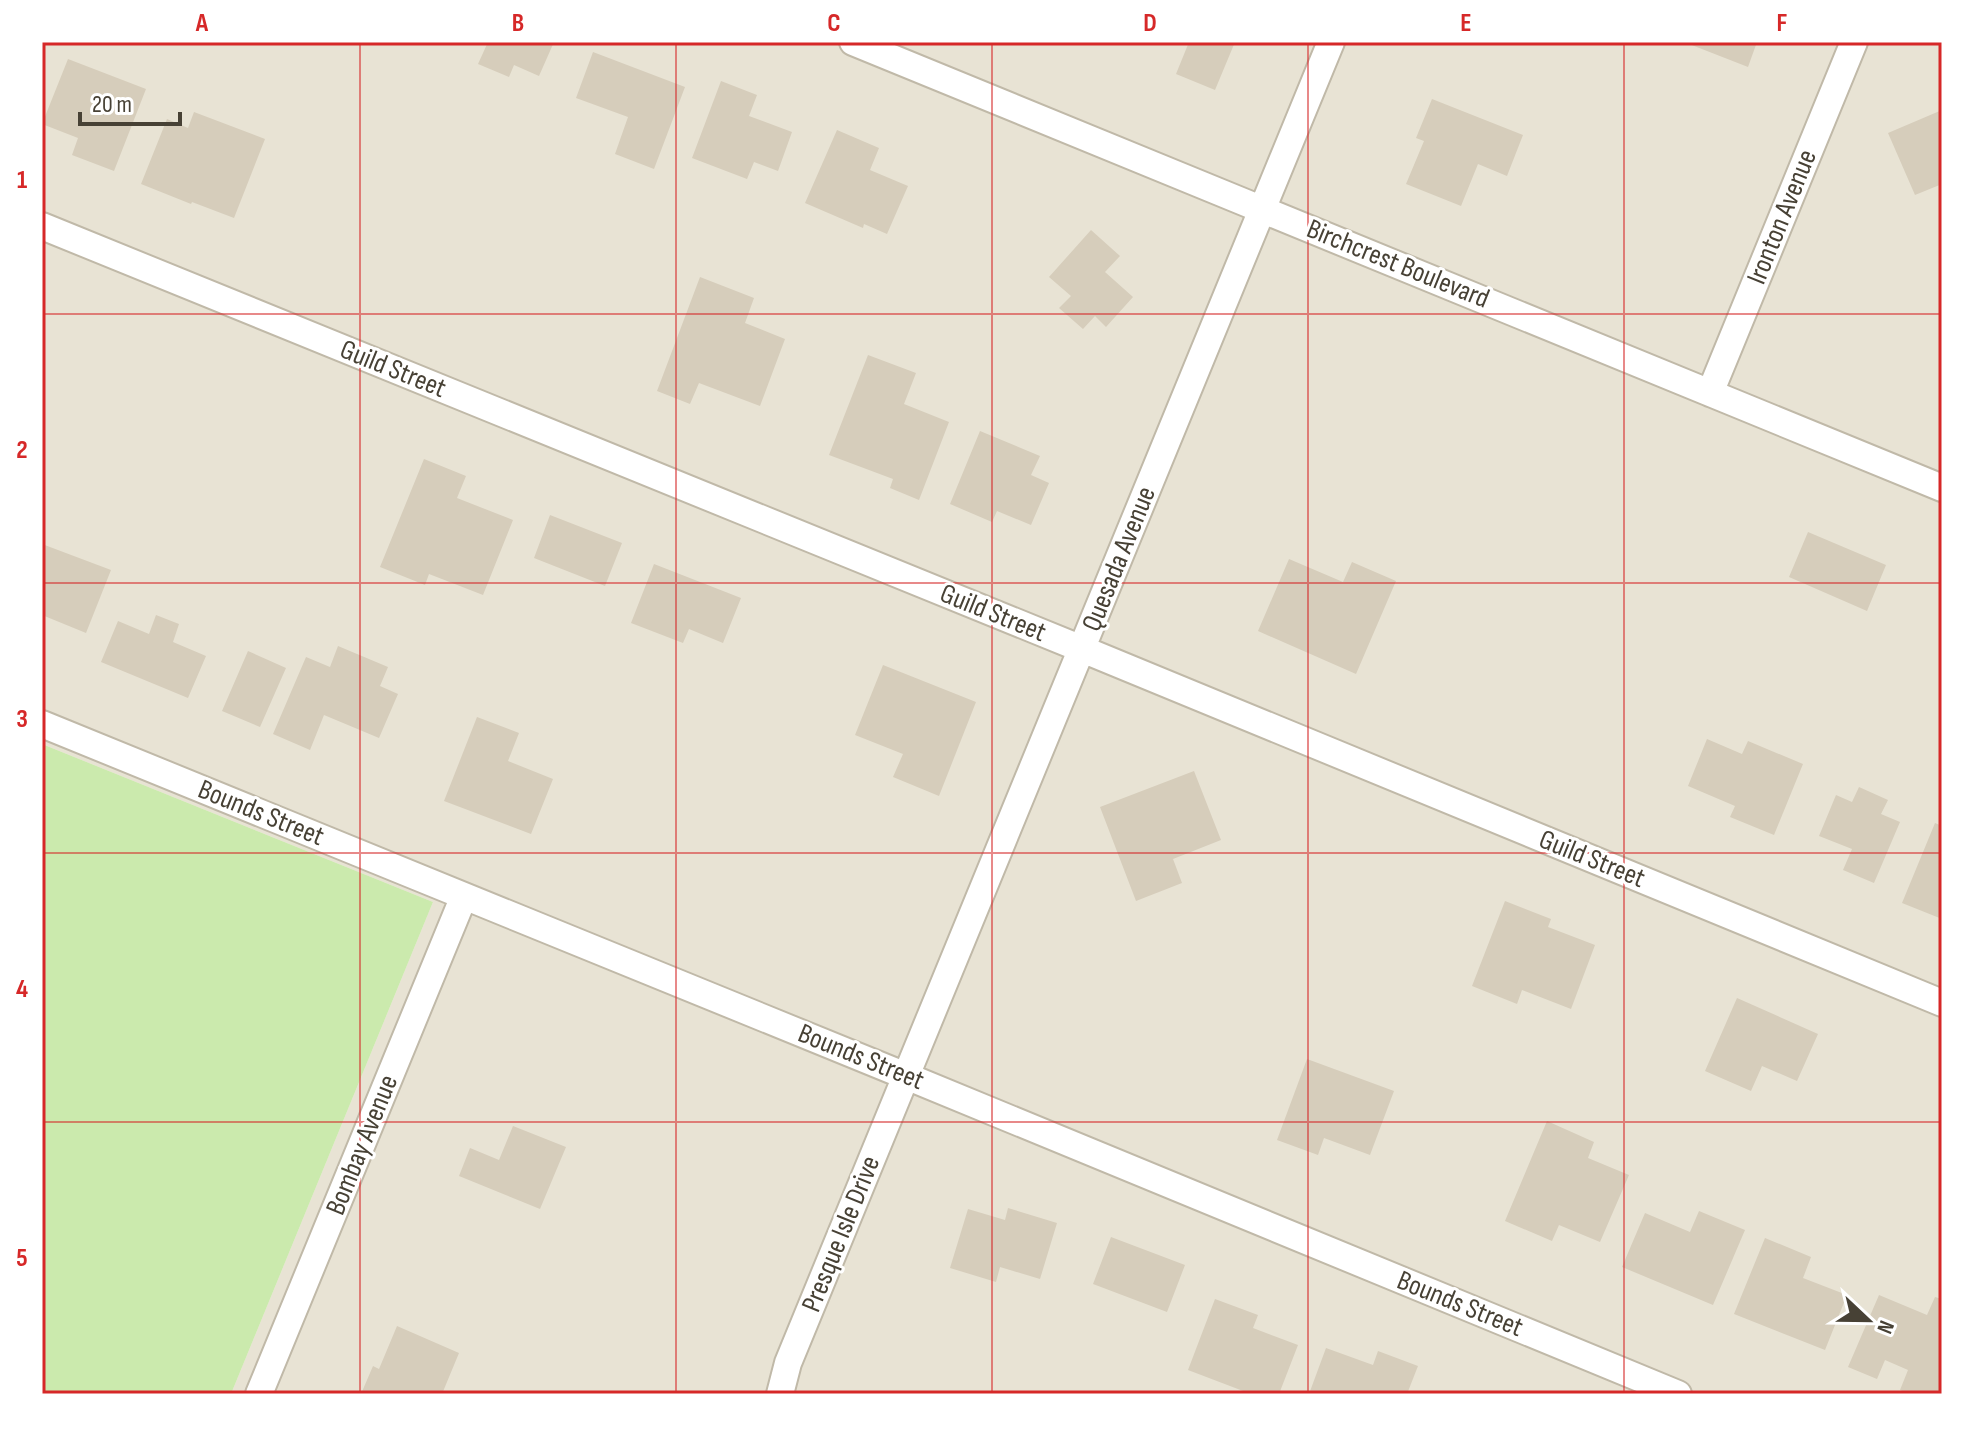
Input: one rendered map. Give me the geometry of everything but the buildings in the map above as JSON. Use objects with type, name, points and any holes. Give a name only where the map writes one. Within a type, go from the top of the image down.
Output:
[{"type":"street","name":"Birchcrest Boulevard","points":[[853,42],[1942,488]]},
{"type":"street","name":"Quesada Avenue","points":[[906,1076],[1331,42]]},
{"type":"street","name":"Ironton Avenue","points":[[1710,393],[1854,42]]},
{"type":"street","name":"Guild Street","points":[[42,226],[1942,1003]]},
{"type":"street","name":"Bounds Street","points":[[42,724],[1678,1394]]},
{"type":"street","name":"Bombay Avenue","points":[[259,1394],[464,896]]},
{"type":"street","name":"Presque Isle Drive","points":[[780,1394],[788,1363],[906,1076]]},
{"type":"shaded area","points":[[42,42],[1942,42],[1942,1394],[231,1394],[433,902],[42,744]]},
{"type":"green space","points":[[42,744],[433,902],[231,1394],[42,1394]]}]
